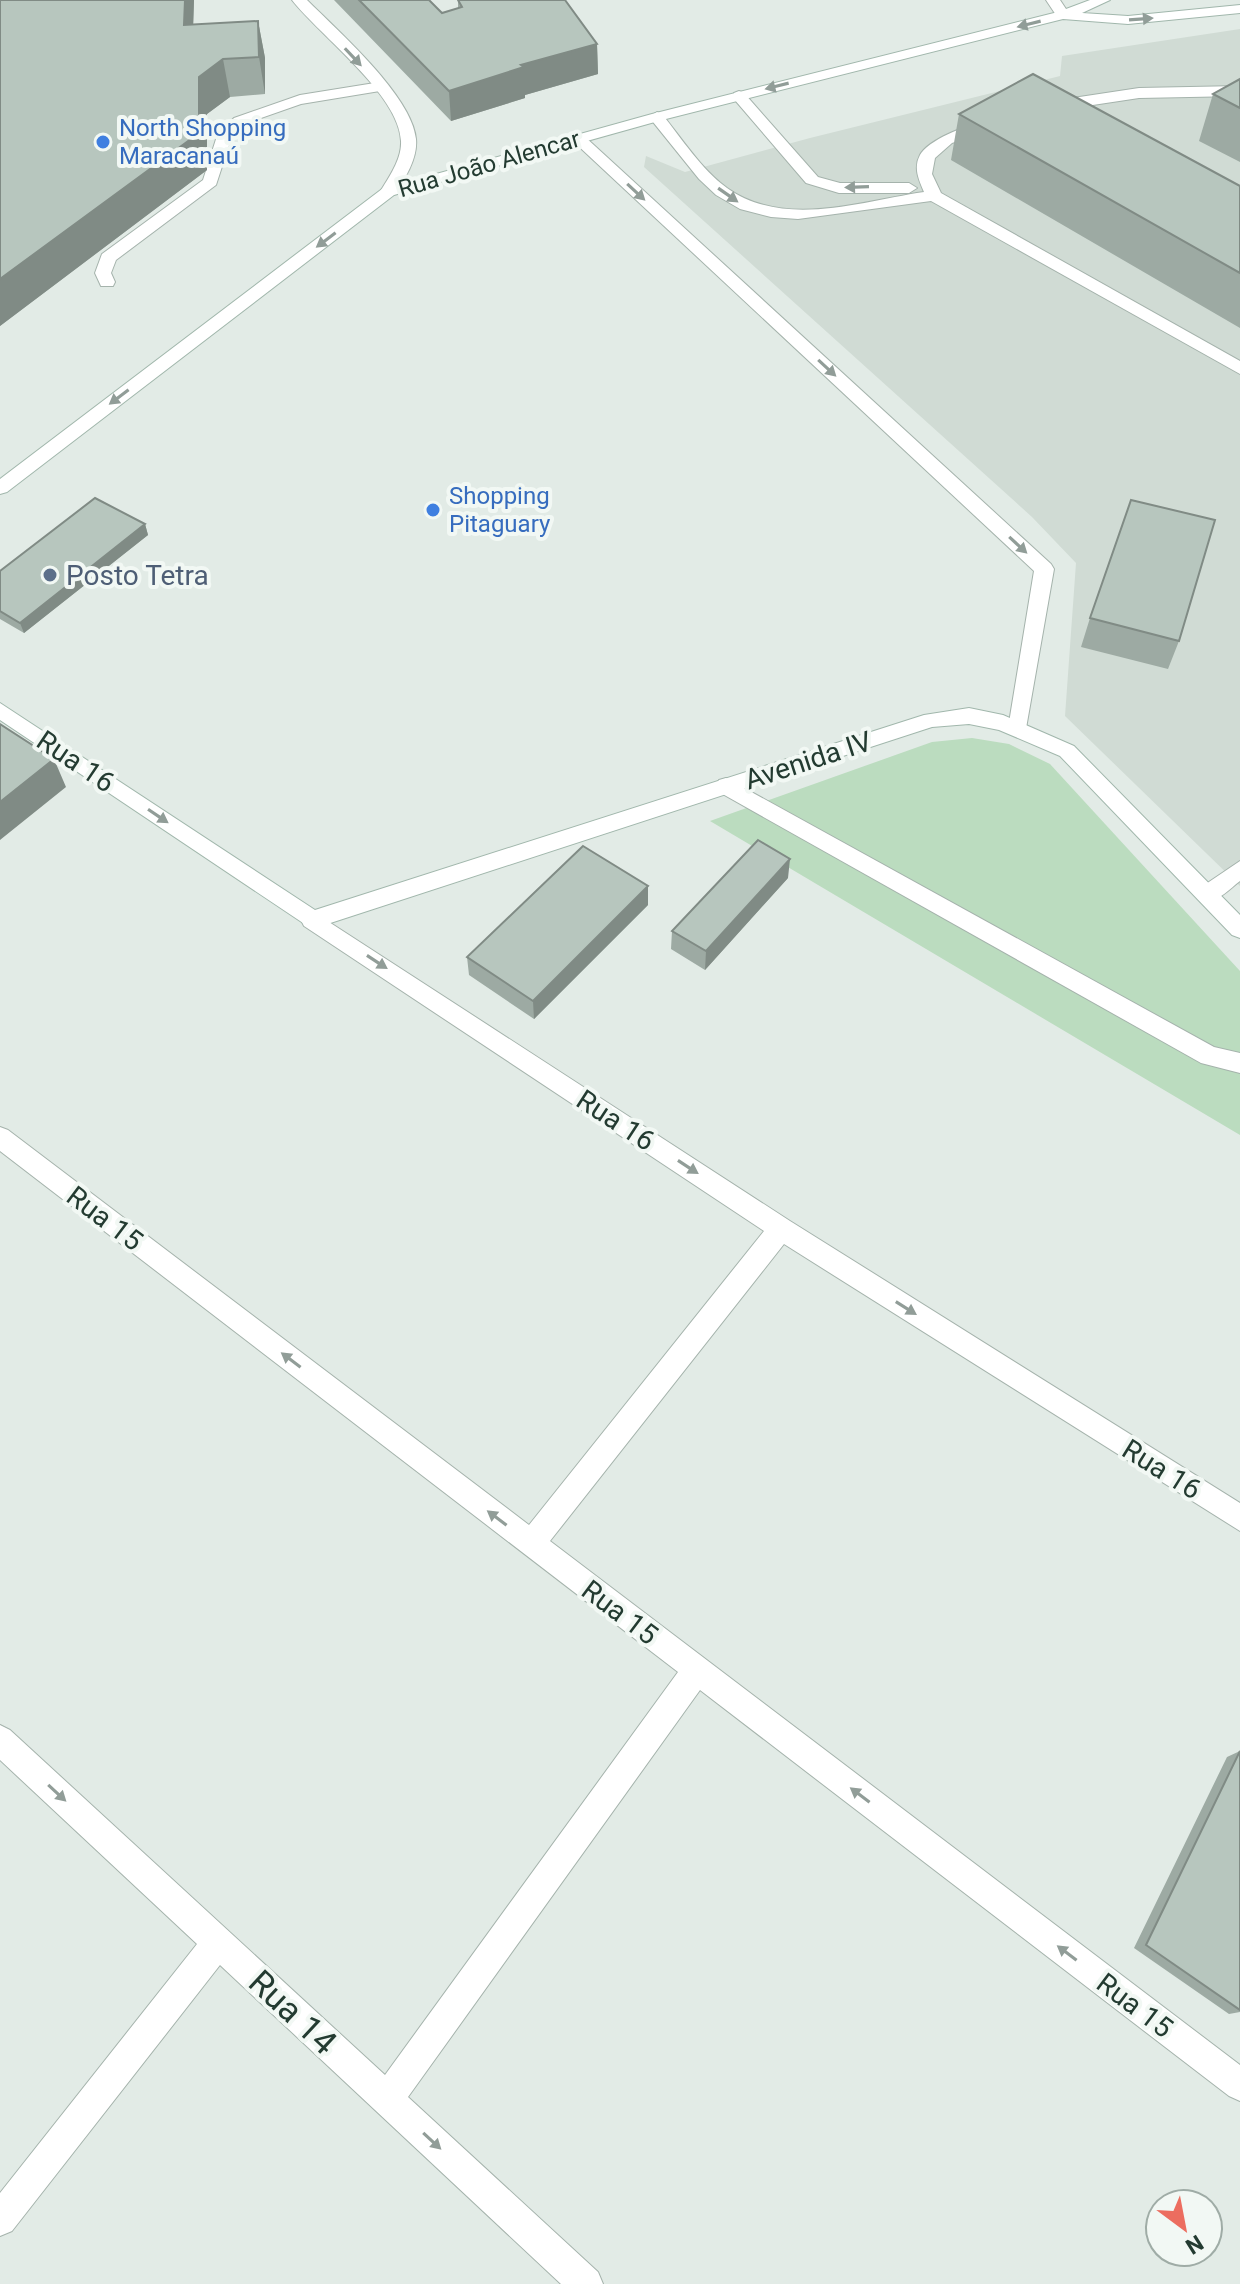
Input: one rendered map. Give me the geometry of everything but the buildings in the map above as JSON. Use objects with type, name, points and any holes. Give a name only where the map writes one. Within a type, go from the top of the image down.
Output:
[{"type":"street","points":[[299,0],[381,87],[404,120],[409,138],[407,154],[402,171],[388,192]]},
{"type":"street","points":[[1053,0],[1063,15]]},
{"type":"street","name":"Rua João Alencar","points":[[0,488],[388,192],[657,117],[1063,15],[1103,0]]},
{"type":"street","name":"Rua João Alencar","points":[[1063,15],[1128,20],[1240,9]]},
{"type":"street","points":[[107,282],[103,273],[108,258],[210,182],[218,168],[226,132],[238,121],[278,106],[337,92],[381,87]]},
{"type":"street","points":[[1033,109],[1139,93],[1240,91]]},
{"type":"street","points":[[739,96],[812,180],[827,186],[895,187],[934,196],[1240,368]]},
{"type":"street","points":[[657,117],[720,190],[749,206],[787,214],[822,215],[934,196]]},
{"type":"street","points":[[934,196],[924,174],[927,156],[947,140],[1004,119]]},
{"type":"street","points":[[579,139],[1044,569],[1018,729]]},
{"type":"street","name":"Rua 16","points":[[0,710],[781,1229],[1240,1518]]},
{"type":"street","name":"Avenida IV","points":[[312,920],[931,720],[969,716],[1018,729],[1067,751],[1240,929]]},
{"type":"street","points":[[726,786],[1209,1056],[1240,1063]]},
{"type":"street","points":[[1208,894],[1240,869]]},
{"type":"street","name":"Rua 15","points":[[0,1137],[1240,2085]]},
{"type":"street","points":[[531,1544],[781,1229]]},
{"type":"street","points":[[387,2099],[697,1670]]},
{"type":"street","name":"Rua 14","points":[[0,1740],[586,2284]]},
{"type":"street","points":[[0,2219],[218,1942]]},
{"type":"shaded area","points":[[1240,29],[1240,886],[1065,716],[1076,563],[1032,517],[644,167],[646,156],[685,172],[1060,76],[1062,56]]},
{"type":"green space","points":[[972,738],[1009,744],[1050,764],[1240,971],[1240,1135],[710,821],[932,742]]},
{"type":"place","name":"North Shopping Maracanaú","points":[[103,142]]},
{"type":"place","name":"Shopping Pitaguary","points":[[433,510]]},
{"type":"place","name":"Posto Tetra","points":[[50,575]]}]
